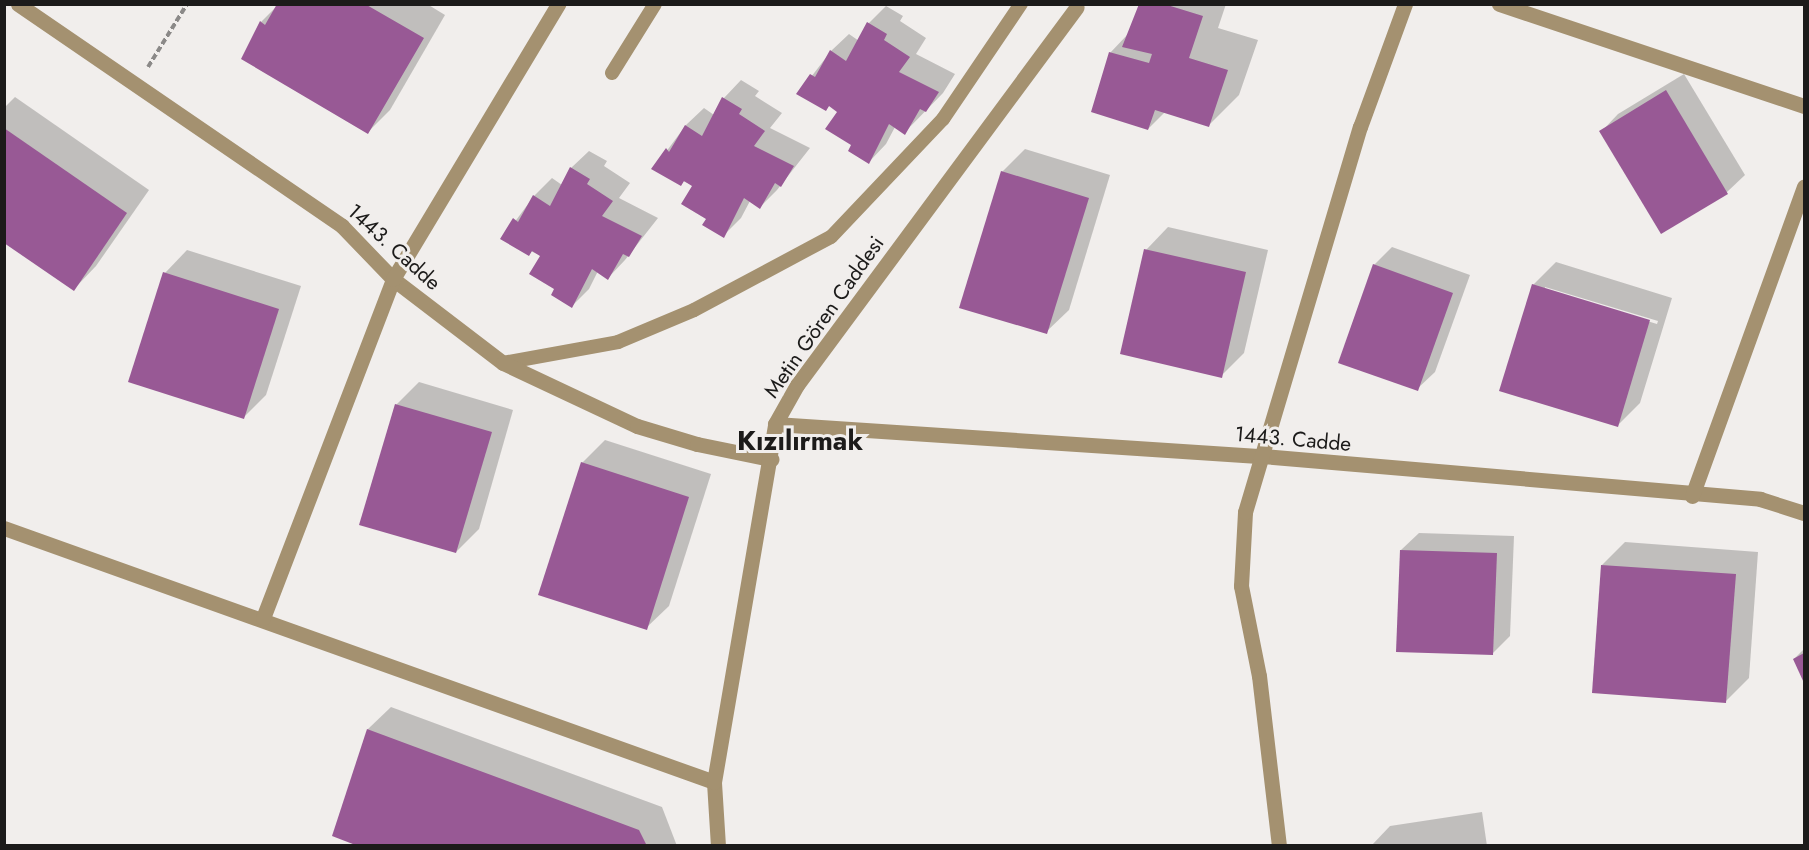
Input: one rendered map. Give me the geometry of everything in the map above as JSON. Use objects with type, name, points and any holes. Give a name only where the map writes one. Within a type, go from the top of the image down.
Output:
[{"type":"street","name":"1443. Cadde","points":[[18,4],[342,226],[393,279],[502,363],[637,426],[697,444],[771,459]]},
{"type":"street","points":[[263,618],[393,279],[558,4]]},
{"type":"street","points":[[1279,846],[1259,676],[1241,586],[1245,512],[1360,127],[1405,4]]},
{"type":"street","points":[[1499,4],[1804,105]]},
{"type":"street","name":"Metin Gören Caddesi","points":[[718,846],[714,782],[771,459],[775,424],[797,385],[1077,7]]},
{"type":"street","points":[[1692,496],[1804,187]]},
{"type":"street","name":"1443. Cadde","points":[[775,424],[1262,456],[1692,496],[1760,500],[1804,513]]},
{"type":"street","points":[[4,528],[263,618],[714,782]]},
{"type":"lane","points":[[612,73],[655,4]]},
{"type":"lane","points":[[502,363],[618,342],[694,310],[831,237],[943,119],[1022,4]]},
{"type":"path","points":[[137,86],[187,4]]},
{"type":"building","points":[[277,4],[365,4],[424,38],[368,134],[241,59],[260,21],[265,25]]},
{"type":"building","points":[[1139,4],[1164,4],[1203,16],[1189,58],[1228,70],[1209,127],[1155,110],[1148,130],[1091,112],[1109,52],[1149,63],[1152,54],[1122,47]]},
{"type":"building","points":[[867,22],[887,34],[884,40],[910,57],[899,72],[939,92],[926,112],[920,109],[905,135],[889,124],[869,164],[848,151],[851,145],[825,129],[837,112],[829,106],[826,111],[796,94],[810,74],[815,77],[830,50],[846,61]]},
{"type":"building","points":[[1666,90],[1728,194],[1661,234],[1599,131]]},
{"type":"building","points":[[722,97],[742,109],[739,114],[765,131],[754,146],[794,166],[781,187],[775,183],[760,209],[744,198],[724,238],[702,225],[706,219],[681,204],[692,186],[684,181],[681,186],[651,169],[666,148],[669,152],[685,125],[702,136]]},
{"type":"building","points":[[4,128],[127,213],[74,291],[4,243]]},
{"type":"building","points":[[570,167],[590,179],[587,184],[613,201],[602,216],[642,236],[629,257],[623,254],[608,280],[592,269],[572,308],[551,295],[554,289],[529,274],[540,256],[532,251],[529,256],[500,239],[513,218],[518,222],[533,195],[550,206]]},
{"type":"building","points":[[1001,171],[1089,198],[1047,334],[959,308]]},
{"type":"building","points":[[1144,249],[1246,272],[1222,378],[1120,354]]},
{"type":"building","points":[[1373,264],[1453,293],[1418,391],[1338,363]]},
{"type":"building","points":[[163,272],[279,309],[244,419],[128,382]]},
{"type":"building","points":[[1532,284],[1650,320],[1618,427],[1499,391]]},
{"type":"building","points":[[395,404],[492,432],[456,553],[359,525]]},
{"type":"building","points":[[581,462],[689,497],[647,630],[538,595]]},
{"type":"building","points":[[1400,550],[1497,553],[1493,655],[1396,652]]},
{"type":"building","points":[[1601,565],[1736,574],[1726,703],[1592,693]]},
{"type":"building","points":[[1804,653],[1804,683],[1793,659]]},
{"type":"building","points":[[367,729],[639,830],[647,846],[358,846],[332,836]]},
{"type":"district","name":"Kızılırmak","points":[[800,441]]}]
